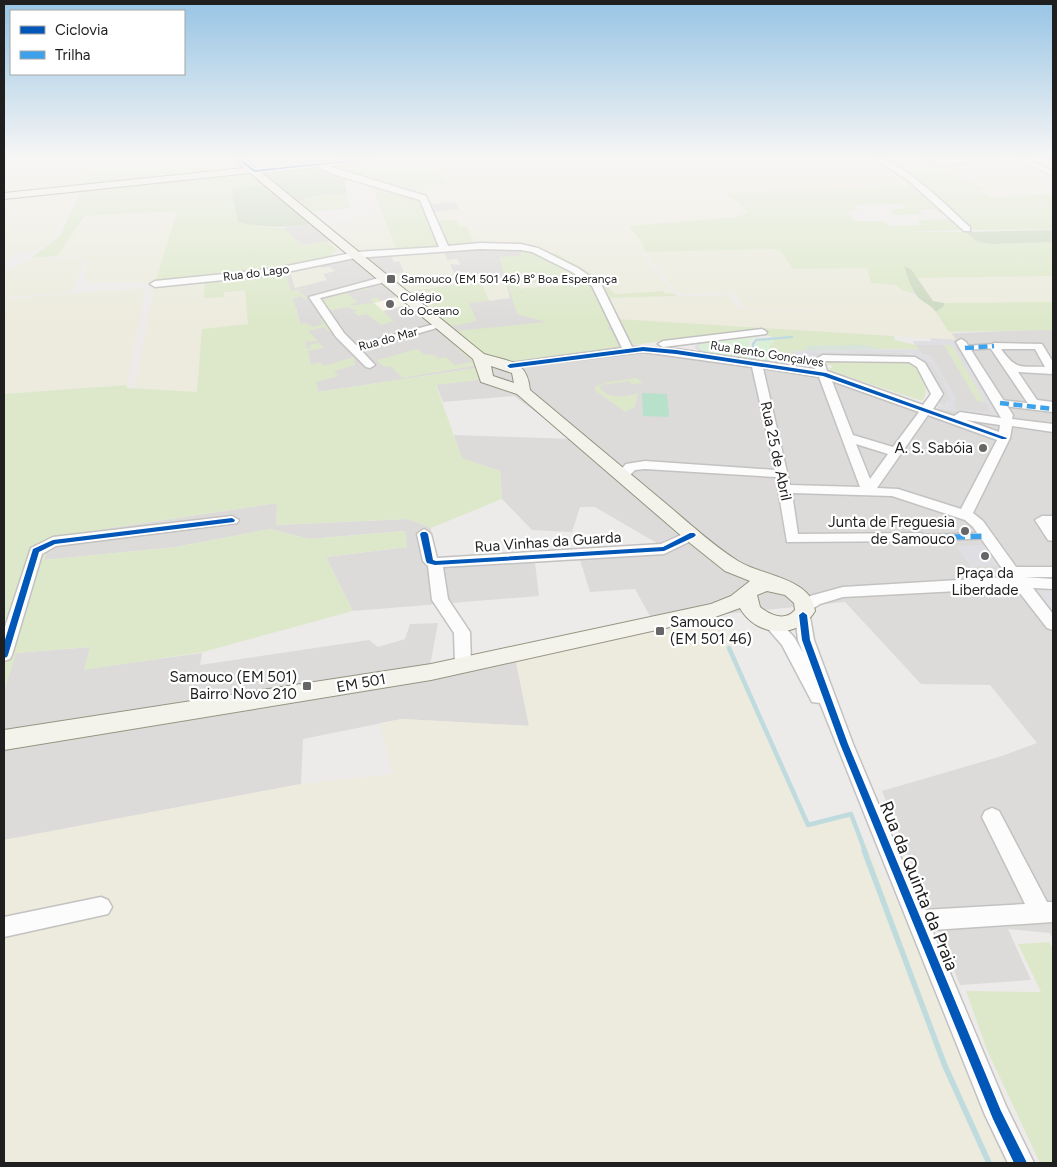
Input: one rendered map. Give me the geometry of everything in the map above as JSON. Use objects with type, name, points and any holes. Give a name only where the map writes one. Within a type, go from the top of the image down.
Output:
[{"type":"main road","points":[[306,213],[479,357],[516,375],[622,475],[692,535],[732,566],[792,590],[804,601],[804,611]]},
{"type":"main road","points":[[479,357],[486,371],[486,379],[499,384],[516,375]]},
{"type":"main road","points":[[486,371],[495,366],[516,375]]},
{"type":"main road","points":[[732,566],[748,593],[748,606],[764,620]]},
{"type":"main road","name":"EM 501","points":[[4,740],[463,666],[715,610],[738,601],[760,585],[775,584]]},
{"type":"main road","name":"EM 501","points":[[715,610],[764,620],[794,622],[804,611]]},
{"type":"street","points":[[429,213],[444,248]]},
{"type":"street","points":[[951,213],[968,229]]},
{"type":"street","name":"Rua do Lago","points":[[155,284],[272,272],[357,255],[444,248],[521,247],[542,253],[575,270],[596,284],[628,350]]},
{"type":"street","name":"Rua do Mar","points":[[386,279],[314,297],[340,335],[354,349],[442,325]]},
{"type":"street","points":[[655,350],[655,346],[690,340],[762,332]]},
{"type":"street","points":[[690,340],[688,346],[694,354]]},
{"type":"street","points":[[963,345],[1053,346]]},
{"type":"street","points":[[963,345],[1007,415],[1004,438],[965,514]]},
{"type":"street","points":[[994,346],[1033,402],[1053,405]]},
{"type":"street","points":[[1038,346],[1053,371]]},
{"type":"street","points":[[354,349],[370,365]]},
{"type":"street","name":"Rua Bento Gonçalves","points":[[516,375],[548,363],[628,350],[655,350],[694,354],[823,374],[1004,438]]},
{"type":"street","points":[[823,358],[912,359],[921,365],[937,394],[929,411],[868,491],[818,360],[823,358]]},
{"type":"street","name":"Rua 25 de Abril","points":[[757,364],[782,474],[792,539],[921,538]]},
{"type":"street","points":[[1008,366],[1014,369],[1053,371]]},
{"type":"street","points":[[1000,403],[1053,410]]},
{"type":"street","name":"Rua Bento Gonçalves","points":[[929,411],[1053,428]]},
{"type":"street","points":[[847,437],[896,452]]},
{"type":"street","points":[[622,475],[641,475],[665,468],[782,474]]},
{"type":"street","points":[[785,489],[900,493],[965,514],[975,520],[1053,624]]},
{"type":"street","points":[[4,656],[36,551],[53,542],[232,520]]},
{"type":"street","points":[[1053,520],[1042,520],[1053,536]]},
{"type":"street","points":[[424,534],[430,561],[435,563],[440,600],[462,632],[463,666]]},
{"type":"street","name":"Rua Vinhas da Guarda","points":[[435,563],[664,549],[692,535]]},
{"type":"street","points":[[921,538],[987,536]]},
{"type":"street","points":[[804,611],[815,600],[842,592],[1001,582],[1016,577],[1053,572]]},
{"type":"street","points":[[1016,577],[1053,584]]},
{"type":"street","name":"Rua da Quinta da Praia","points":[[804,611],[806,640],[844,744],[998,1115],[1021,1163]]},
{"type":"street","name":"Rua da Quinta da Praia","points":[[764,620],[788,641],[844,744]]},
{"type":"street","points":[[917,922],[1047,912],[992,817]]},
{"type":"street","points":[[4,928],[102,907]]},
{"type":"shaded area","points":[[4,213],[54,213],[4,219]]},
{"type":"shaded area","points":[[67,213],[54,238],[47,246],[15,254],[4,261],[4,220]]},
{"type":"shaded area","points":[[176,213],[155,283],[88,283],[85,279],[87,263],[84,259],[57,256],[85,216]]},
{"type":"shaded area","points":[[426,213],[461,213],[475,244],[521,245],[549,256],[604,285],[626,335],[634,345],[832,373],[937,409],[948,404],[913,341],[932,341],[938,334],[1053,329],[1053,939],[1050,933],[1008,929],[1031,980],[960,985],[882,791],[1002,756],[1037,743],[990,685],[921,684],[845,602],[715,615],[516,661],[529,726],[402,719],[303,739],[301,784],[4,840],[4,691],[15,653],[91,647],[85,669],[202,653],[200,665],[369,640],[378,647],[405,639],[410,624],[438,623],[430,666],[652,620],[635,589],[590,592],[580,560],[535,563],[539,596],[353,611],[326,557],[407,547],[404,531],[309,539],[270,529],[176,547],[44,560],[51,537],[277,503],[276,525],[408,519],[431,528],[433,559],[660,545],[595,507],[580,507],[572,532],[532,530],[502,499],[500,471],[462,459],[454,435],[572,439],[514,396],[443,402],[436,384],[477,380],[477,368],[318,392],[296,308],[204,298],[205,277],[282,269],[349,254],[329,241],[302,245],[283,228],[311,224],[328,226],[352,222],[351,217],[383,215],[397,251],[435,232]]},
{"type":"shaded area","points":[[433,213],[745,213],[738,217],[629,226],[645,248],[642,252],[673,293],[665,294],[663,291],[615,294],[611,288],[543,249],[524,245],[475,244],[458,226],[456,220],[436,221]]},
{"type":"shaded area","points":[[383,215],[397,251],[362,253],[328,226],[352,222],[351,217]]},
{"type":"shaded area","points":[[779,249],[827,268],[868,268],[871,283],[896,285],[932,305],[956,340],[616,319],[608,298],[729,295],[736,307],[755,311],[898,311],[757,310],[743,307],[733,293],[680,294],[676,292],[645,252]]},
{"type":"shaded area","points":[[443,250],[447,260],[457,259],[461,265],[450,264],[454,273],[469,272],[471,275],[478,275],[480,280],[505,279],[510,298],[489,301],[480,281],[409,292],[389,276],[404,272],[399,261],[394,262],[390,255]]},
{"type":"shaded area","points":[[44,258],[80,260],[84,266],[71,292],[4,297],[4,273],[28,260]]},
{"type":"shaded area","points":[[319,265],[322,268],[329,267],[335,271],[323,274],[327,280],[295,288],[290,272]]},
{"type":"shaded area","points":[[580,276],[591,284],[519,289],[518,283],[541,282],[545,280],[544,277]]},
{"type":"shaded area","points":[[1053,276],[1053,302],[944,303],[933,301],[916,278]]},
{"type":"shaded area","points":[[205,281],[204,298],[224,292],[246,290],[248,324],[197,392],[172,393],[135,388],[154,286]]},
{"type":"shaded area","points":[[145,288],[127,385],[4,394],[4,299]]},
{"type":"shaded area","name":"Colégio do Oceano","points":[[396,297],[406,305],[383,311],[373,303]]},
{"type":"shaded area","points":[[768,335],[702,343],[698,347],[708,354],[806,368],[811,368],[811,363],[798,364],[792,351],[919,349],[922,354],[931,355],[957,400],[954,401],[955,409],[991,413],[952,345],[916,345],[913,341],[931,341],[930,338],[956,340],[960,346],[956,347],[958,352],[964,353],[961,355],[999,415],[991,417],[986,414],[938,409],[936,404],[945,406],[950,396],[935,368],[923,358],[919,360],[912,357],[914,355],[908,353],[810,353],[816,367],[810,370],[703,354],[694,347],[700,342]]},
{"type":"shaded area","points":[[865,345],[881,349],[808,351],[805,349],[808,346]]},
{"type":"shaded area","points":[[899,352],[914,355],[912,357],[898,355],[810,356],[809,353]]},
{"type":"shaded area","points":[[923,358],[935,368],[949,393],[945,406],[937,403],[941,394],[928,366],[919,360]]},
{"type":"shaded area","name":"Praça da Liberdade","points":[[1000,545],[1015,565],[971,567],[956,546]]},
{"type":"shaded area","points":[[1035,588],[1053,588],[1053,614],[1038,596]]},
{"type":"shaded area","points":[[719,618],[808,825],[851,814],[1031,1163],[4,1163],[4,840],[301,784],[393,774],[380,723],[402,719],[529,726],[516,662]]},
{"type":"green space","points":[[70,213],[132,213],[85,216],[57,256],[31,258],[59,237]]},
{"type":"green space","points":[[176,213],[262,213],[260,227],[283,228],[302,245],[327,241],[338,251],[333,253],[331,257],[283,269],[155,283]]},
{"type":"green space","points":[[236,213],[299,213],[311,224],[274,227],[238,222]]},
{"type":"green space","points":[[383,213],[426,213],[435,232],[437,247],[397,251]]},
{"type":"green space","points":[[745,213],[848,213],[856,221],[881,221],[892,226],[922,225],[917,220],[954,219],[964,230],[906,232],[965,232],[978,242],[1012,244],[1053,242],[1053,276],[916,278],[911,269],[904,267],[914,294],[902,290],[896,285],[871,283],[867,268],[793,269],[779,249],[645,252],[641,241],[629,226],[738,217]]},
{"type":"green space","points":[[893,213],[923,214],[895,215]]},
{"type":"green space","points":[[952,213],[1053,213],[1053,229],[972,230]]},
{"type":"green space","points":[[456,220],[458,226],[466,226],[475,244],[446,244],[436,221]]},
{"type":"green space","points":[[1053,230],[1053,242],[992,244],[978,242],[965,232]]},
{"type":"green space","points":[[521,249],[580,276],[544,277],[542,272],[531,273],[533,280],[545,280],[518,283],[519,289],[588,284],[599,296],[610,326],[607,329],[613,331],[621,345],[601,351],[565,357],[508,363],[486,355],[457,331],[546,322],[517,314],[499,257],[521,256]]},
{"type":"green space","points":[[548,253],[556,253],[601,279],[615,294],[664,291],[665,294],[673,293],[678,296],[608,298],[604,285]]},
{"type":"green space","points":[[904,266],[911,269],[933,301],[944,303],[944,306],[936,312],[917,297]]},
{"type":"green space","points":[[285,273],[291,291],[311,287],[298,291],[308,298],[304,299],[301,296],[293,298],[300,324],[305,323],[313,327],[324,324],[320,319],[323,318],[332,331],[329,332],[325,327],[308,331],[318,341],[305,342],[307,349],[311,348],[309,345],[319,343],[324,348],[308,351],[311,365],[320,362],[324,366],[354,357],[355,365],[334,371],[338,376],[316,382],[318,392],[477,368],[478,380],[436,385],[462,458],[500,471],[502,499],[431,528],[408,519],[276,525],[277,503],[51,537],[44,560],[176,547],[270,529],[309,539],[405,531],[407,547],[326,557],[353,611],[203,652],[84,670],[90,647],[16,653],[4,691],[4,394],[127,385],[127,388],[197,392],[202,329],[248,324],[245,290],[224,292],[224,297],[204,298],[205,281]]},
{"type":"green space","points":[[480,281],[489,301],[469,303],[477,321],[452,326],[409,292]]},
{"type":"green space","points":[[378,284],[368,287],[370,289],[346,293],[358,302],[347,306],[373,303],[370,299],[376,297],[381,301],[374,303],[394,321],[381,325],[367,314],[358,316],[353,312],[357,311],[348,307],[328,311],[320,300],[333,297],[333,295]]},
{"type":"green space","points":[[1053,302],[1053,330],[949,332],[936,312],[944,306],[944,303]]},
{"type":"green space","points":[[616,319],[764,328],[634,345],[627,341]]},
{"type":"green space","points":[[764,328],[894,336],[895,340],[916,345],[919,349],[793,351],[798,364],[779,362],[770,355],[769,346],[774,341],[774,337],[768,336]]},
{"type":"green space","points":[[771,336],[754,338],[749,341],[751,360],[708,354],[698,347],[702,343]]},
{"type":"green space","points":[[774,339],[769,346],[770,355],[786,363],[811,363],[811,368],[758,361],[756,343],[762,340]]},
{"type":"green space","points":[[952,344],[986,402],[977,401],[944,345]]},
{"type":"green space","points":[[456,346],[479,365],[402,378],[391,366],[384,367],[377,360],[417,349],[425,355],[432,354],[439,359],[446,357],[454,365],[473,362]]},
{"type":"green space","points":[[903,361],[909,363],[919,372],[925,383],[925,396],[922,401],[831,371],[828,368],[832,368],[831,365],[827,365],[830,362]]},
{"type":"green space","points":[[636,378],[643,383],[632,384],[629,381],[602,385],[600,388],[603,392],[612,395],[623,396],[638,393],[635,407],[625,412],[596,391],[594,387],[609,382]]},
{"type":"green space","points":[[642,393],[667,394],[669,417],[643,416]]},
{"type":"green space","points":[[1049,942],[1053,949],[1053,1163],[1040,1163],[987,1050],[966,991],[1041,992],[1018,944]]},
{"type":"waterway","points":[[755,360],[753,344],[756,340],[792,337]]},
{"type":"waterway","points":[[729,648],[808,825],[851,814],[865,851]]},
{"type":"waterway","points":[[864,850],[945,1066],[989,1163]]},
{"type":"marked path","points":[[965,348],[994,346]]},
{"type":"marked path","points":[[1000,403],[1053,409]]},
{"type":"marked path","points":[[921,538],[987,536]]},
{"type":"cycle path","points":[[510,366],[643,349],[676,352],[824,374],[1004,438]]},
{"type":"cycle path","points":[[4,655],[36,551],[53,542],[232,520]]},
{"type":"cycle path","points":[[424,534],[430,561],[435,563],[664,549],[692,535]]},
{"type":"cycle path","points":[[803,615],[806,640],[844,744],[997,1115],[1021,1163]]},
{"type":"place","name":"Samouco (EM 501 46) Bº Boa Esperança","points":[[391,279]]},
{"type":"place","name":"Colégio do Oceano","points":[[390,304]]},
{"type":"place","name":"A. S. Sabóia","points":[[983,448]]},
{"type":"place","name":"Junta de Freguesia de Samouco","points":[[965,531]]},
{"type":"place","name":"Praça da Liberdade","points":[[985,556]]},
{"type":"place","name":"Samouco (EM 501 46)","points":[[660,631]]},
{"type":"place","name":"Samouco (EM 501) Bairro Novo 210","points":[[307,686]]}]
